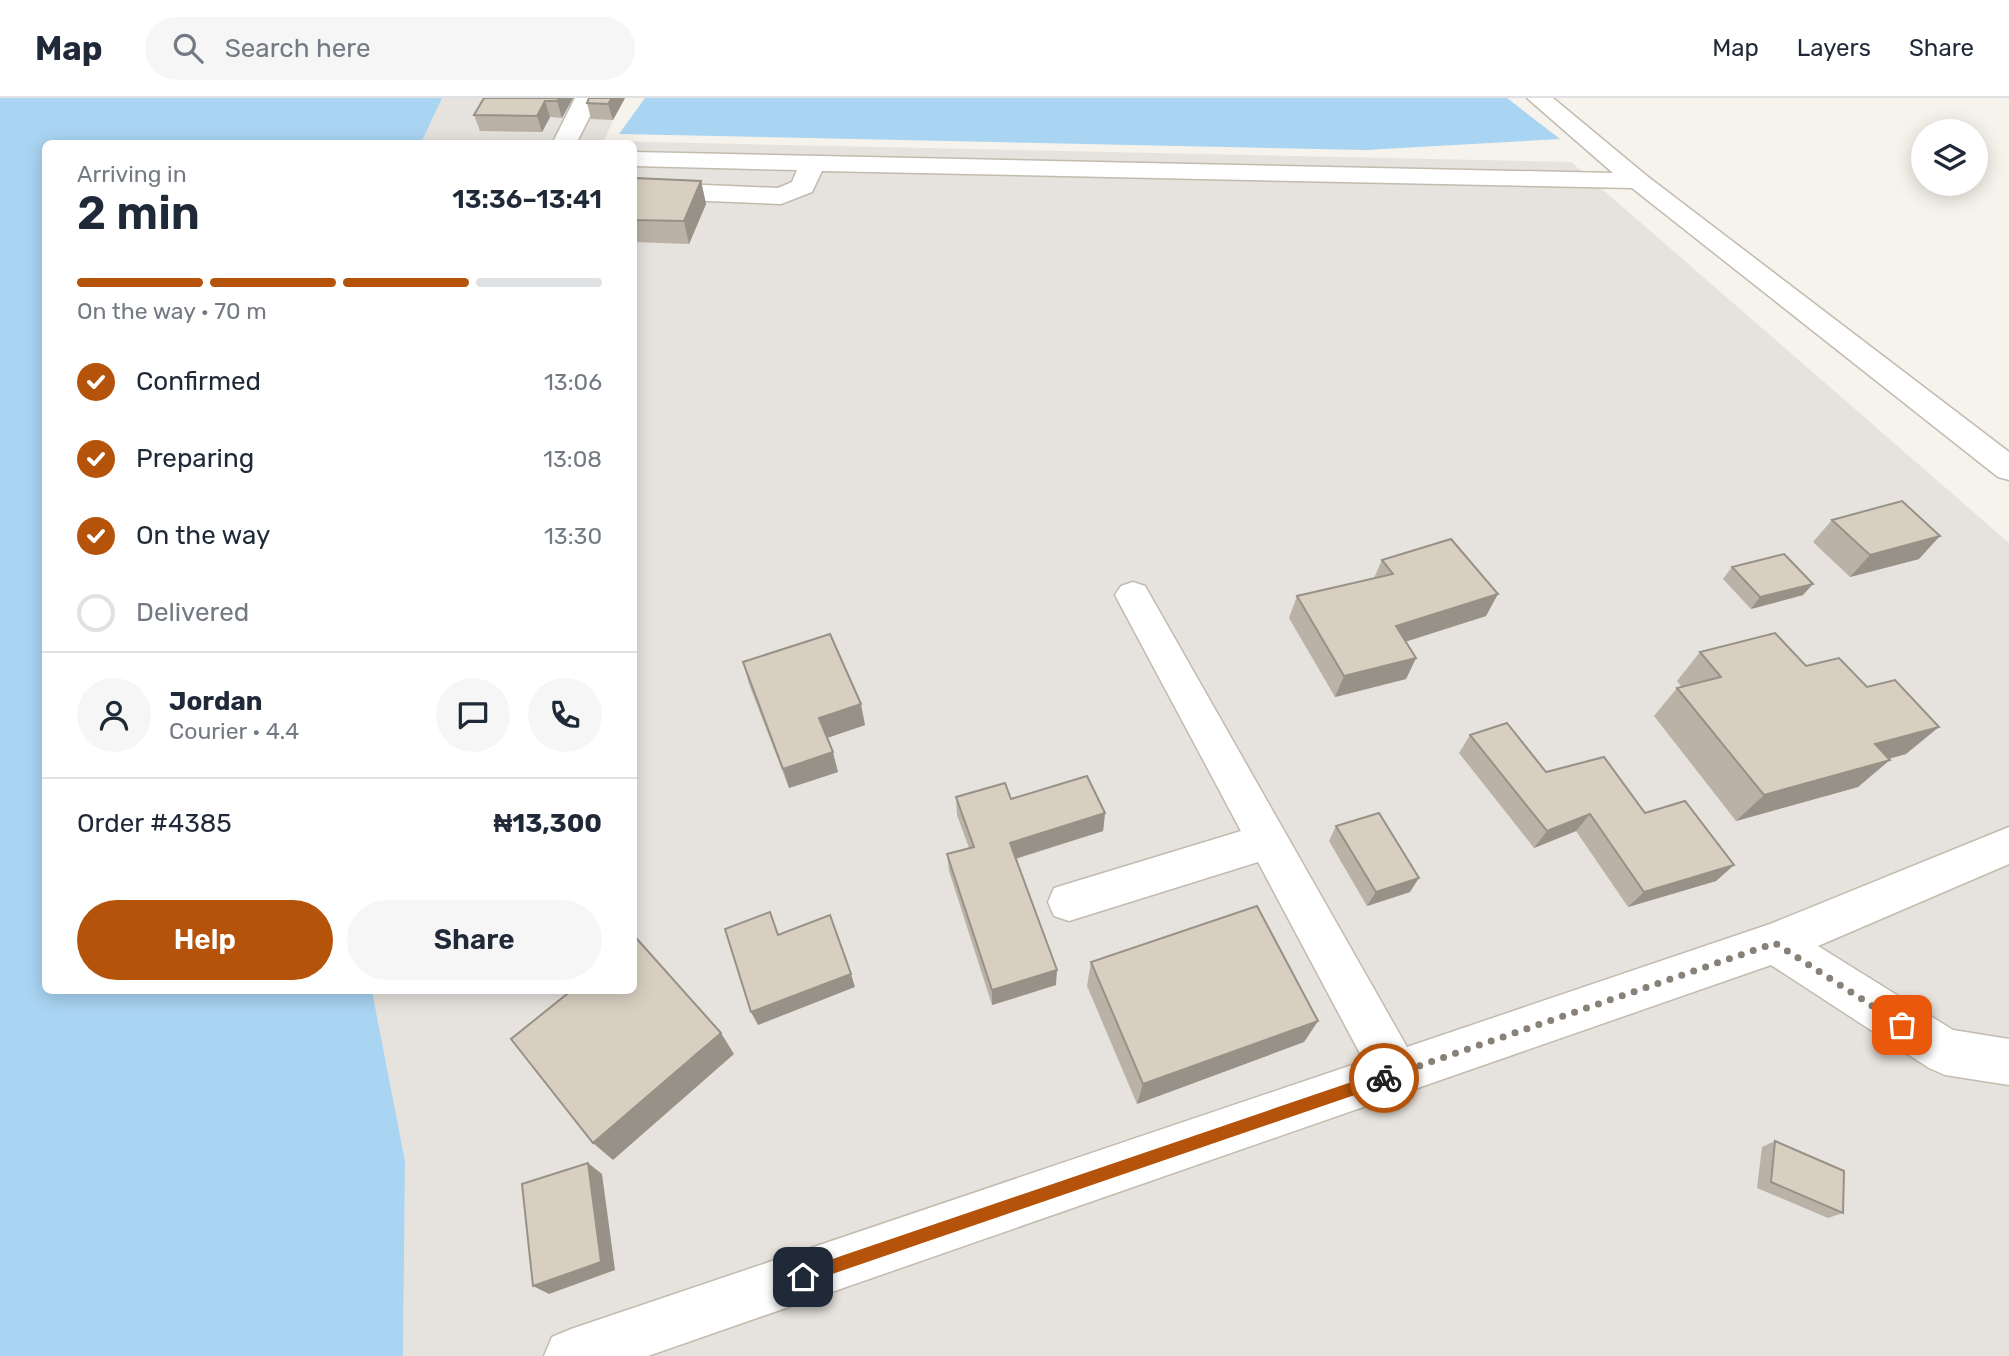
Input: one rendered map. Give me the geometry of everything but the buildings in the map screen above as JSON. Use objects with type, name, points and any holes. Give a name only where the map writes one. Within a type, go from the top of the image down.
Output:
[{"type":"lane","points":[[566,140],[587,98]]},
{"type":"lane","points":[[1539,98],[1638,181],[2009,469]]},
{"type":"lane","points":[[637,159],[1638,181]]},
{"type":"lane","points":[[637,190],[781,196],[803,187],[812,164]]},
{"type":"lane","points":[[1133,595],[1396,1073]]},
{"type":"lane","points":[[1069,902],[1268,841]]},
{"type":"lane","points":[[571,1356],[1775,943],[2009,845]]},
{"type":"lane","points":[[1775,943],[1945,1052],[2009,1062]]},
{"type":"shaded area","points":[[442,98],[623,98],[604,140],[422,140]]},
{"type":"shaded area","points":[[637,142],[1571,162],[2009,543],[2009,1356],[403,1356],[405,1161],[373,994],[637,994]]},
{"type":"water","points":[[0,98],[442,98],[422,140],[42,140],[42,994],[373,994],[405,1161],[403,1356],[0,1356]]},
{"type":"water","points":[[645,98],[1507,98],[1560,139],[1366,150],[619,134]]},
{"type":"way so far","points":[[1384,1078],[1775,943],[1902,1025]]},
{"type":"route","points":[[803,1277],[1384,1078]]}]
